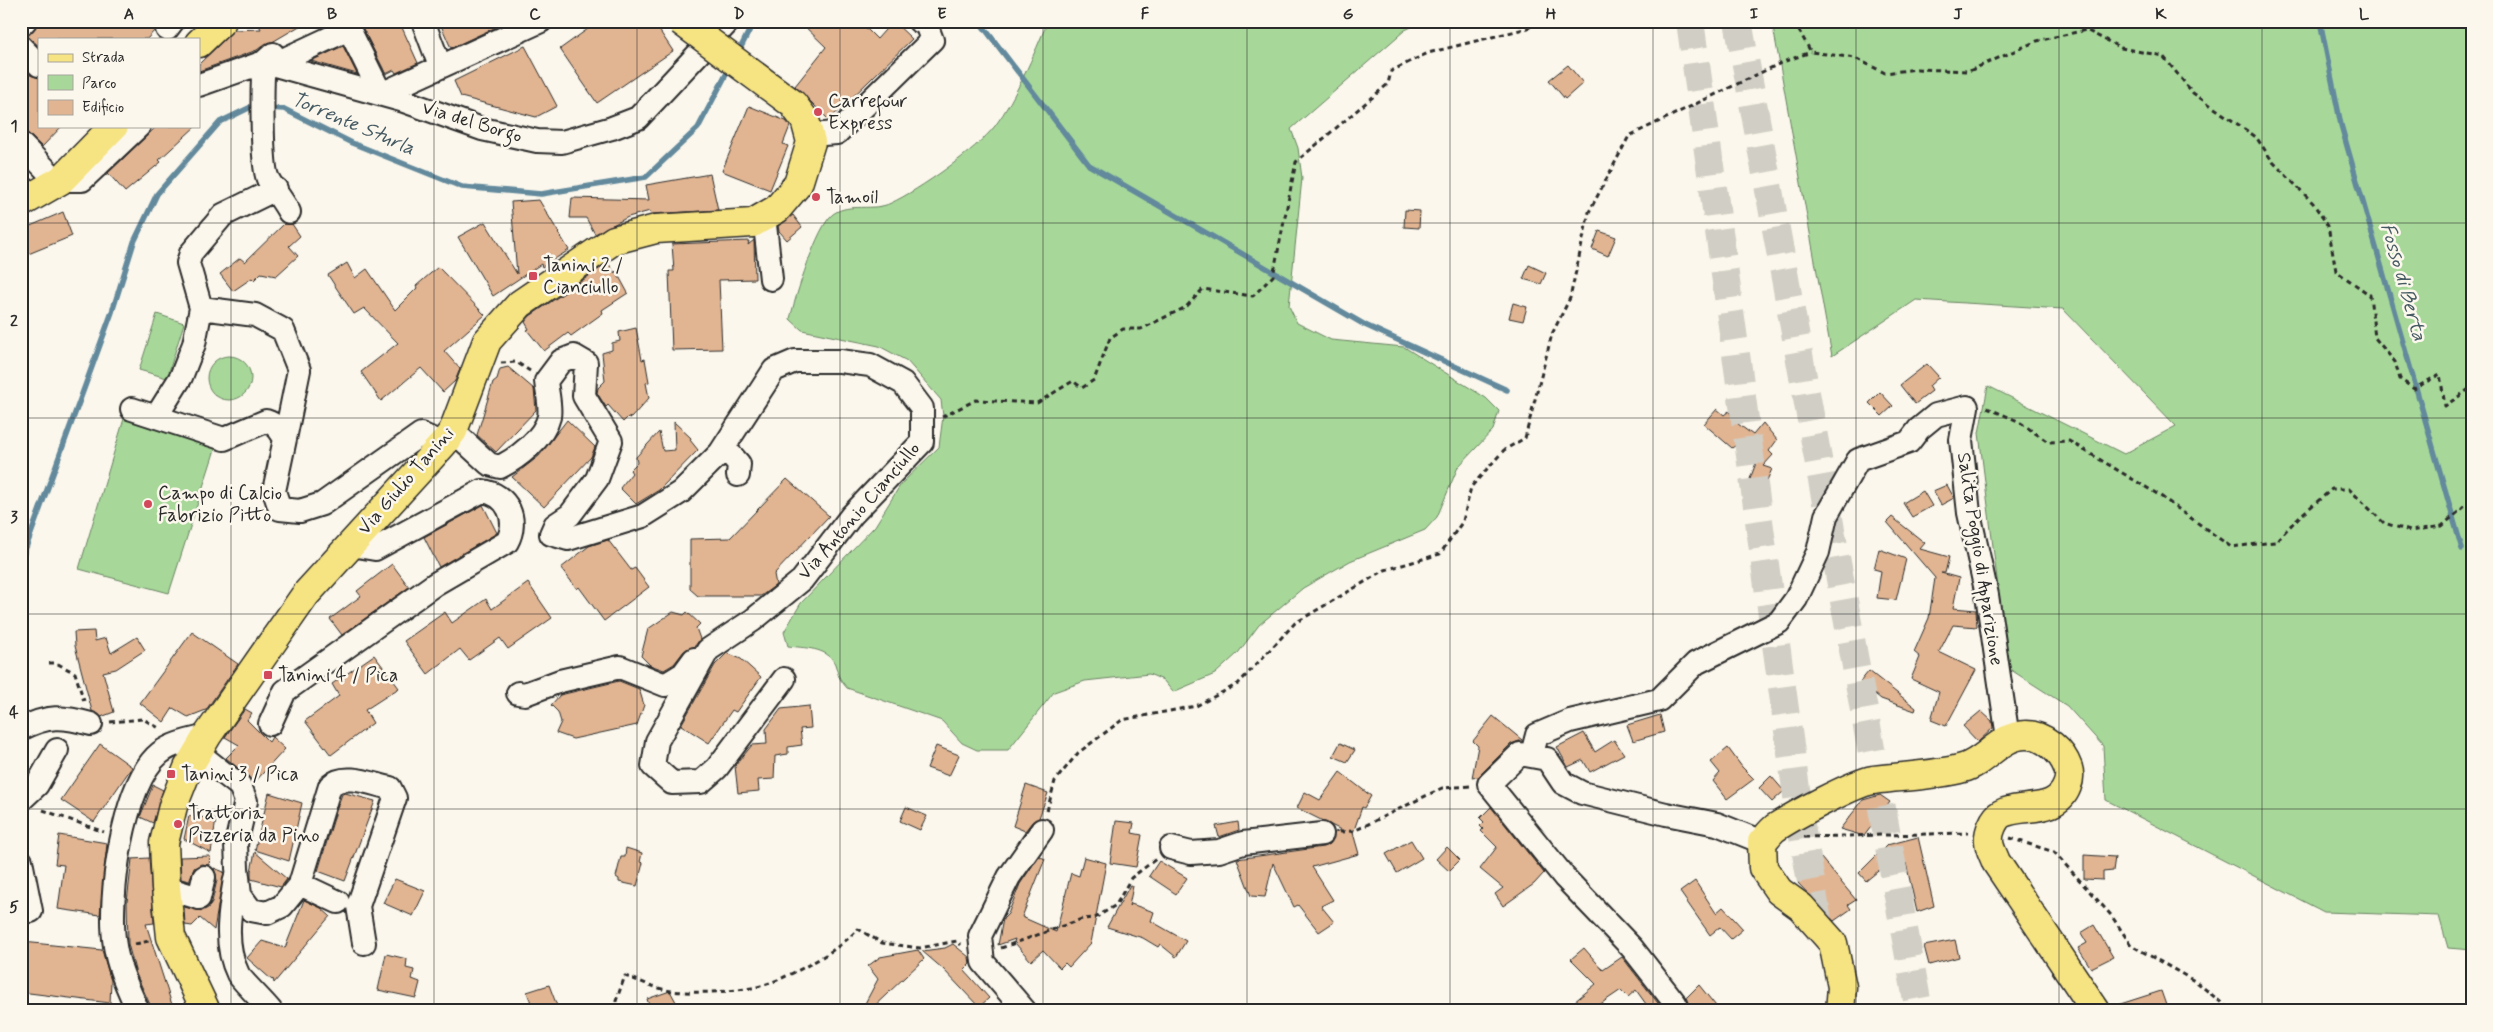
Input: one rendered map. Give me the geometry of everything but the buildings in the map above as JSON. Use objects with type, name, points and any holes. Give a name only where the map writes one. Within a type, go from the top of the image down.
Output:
[{"type":"main road","points":[[200,42],[222,21]]},
{"type":"main road","points":[[681,21],[793,104],[806,120],[810,135]]},
{"type":"main road","points":[[21,203],[60,181],[105,129]]},
{"type":"main road","name":"Via Giulio Tanini","points":[[206,1011],[171,937],[164,842],[173,806],[196,744],[306,594],[448,437],[487,341],[520,304],[614,240],[656,229],[753,223],[777,208],[798,184],[811,142],[810,135]]},
{"type":"main road","points":[[1840,1011],[1842,987],[1833,943],[1801,907],[1779,891],[1763,868],[1762,842],[1773,830],[1871,780],[1916,777],[1965,768],[2008,738],[2025,734],[2037,736],[2049,742],[2060,753],[2068,768],[2069,781],[2065,792],[2055,801],[2000,814],[1992,826],[1988,840],[1996,862],[2096,1011]]},
{"type":"street","points":[[21,25],[25,21]]},
{"type":"street","points":[[289,212],[268,178],[264,160],[267,67],[277,51],[330,21]]},
{"type":"street","points":[[423,21],[440,66]]},
{"type":"street","name":"Via del Borgo","points":[[380,94],[540,21]]},
{"type":"street","name":"Via del Borgo","points":[[267,67],[380,94],[482,129],[537,141],[562,142],[612,128],[638,118],[729,21]]},
{"type":"street","points":[[810,135],[837,133],[932,40],[926,24],[919,21]]},
{"type":"street","points":[[200,85],[267,67],[348,29],[380,94]]},
{"type":"street","points":[[21,47],[38,64]]},
{"type":"street","points":[[21,144],[60,181],[82,180],[137,128]]},
{"type":"street","points":[[156,417],[181,377],[194,344],[201,308],[188,263],[190,253],[223,215],[276,189]]},
{"type":"street","points":[[764,216],[771,279]]},
{"type":"street","points":[[201,308],[256,315],[283,330],[300,370],[274,491],[280,509],[300,511],[322,504],[421,434],[448,437],[489,464],[500,467],[516,459],[541,432],[549,417],[546,381]]},
{"type":"street","name":"Via Antonio Cianciullo","points":[[546,381],[561,361],[574,356],[586,363],[584,396],[611,441],[596,479],[570,515],[555,525],[552,534],[568,539],[643,516],[681,492],[720,453],[774,370],[794,361],[840,361],[870,366],[903,383],[922,408],[922,442],[852,515],[802,580],[753,620],[708,650],[657,741],[654,766],[672,783],[701,782],[717,768],[784,679]]},
{"type":"street","points":[[1532,754],[1537,735],[1570,721],[1659,700],[1696,663],[1719,654],[1780,622],[1796,599],[1818,552],[1826,516],[1858,460],[1908,442],[1919,429],[1936,415],[1967,407]]},
{"type":"street","name":"Salita Poggio di Apparizione","points":[[1967,407],[1961,440],[1969,513],[1987,595],[2008,738]]},
{"type":"street","points":[[132,409],[224,439],[266,421],[279,429],[285,440]]},
{"type":"street","points":[[720,453],[731,455],[739,464],[738,475]]},
{"type":"street","points":[[270,724],[285,691],[435,584],[507,542],[513,531],[512,518],[505,504],[491,492],[482,491],[375,549],[351,545]]},
{"type":"street","name":"Via Antonio Cianciullo","points":[[518,693],[525,694],[560,681],[620,667],[665,685],[683,674],[712,635],[753,620]]},
{"type":"street","points":[[21,729],[38,720],[64,717],[91,724]]},
{"type":"street","points":[[138,1011],[115,948],[112,919],[114,889],[128,809],[145,773],[160,754],[196,744],[240,786],[246,801],[236,844],[240,895],[251,910],[267,913],[282,906],[300,884],[330,786],[336,780],[346,779],[390,788],[395,798],[358,906],[364,943]]},
{"type":"street","points":[[22,798],[37,785],[58,750]]},
{"type":"street","points":[[1678,1011],[1675,1003],[1632,948],[1565,878],[1489,784],[1520,754],[1532,754],[1547,759],[1564,783],[1582,793],[1666,814],[1717,824],[1762,842]]},
{"type":"street","points":[[1025,1011],[983,962],[980,936],[1009,877],[1042,830]]},
{"type":"street","points":[[1171,848],[1191,853],[1219,852],[1244,843],[1322,834]]},
{"type":"street","points":[[21,861],[31,911]]},
{"type":"street","points":[[237,868],[228,926],[229,946],[238,975],[271,1011]]},
{"type":"street","points":[[166,888],[200,898],[204,877]]},
{"type":"street","points":[[300,884],[338,902]]},
{"type":"path","points":[[922,418],[935,420],[976,400],[1037,403],[1073,381],[1082,388],[1094,380],[1110,338],[1123,329],[1141,329],[1186,307],[1204,289],[1253,296],[1273,276],[1296,162],[1388,84],[1390,72],[1428,53],[1528,28],[1539,21]]},
{"type":"path","points":[[1796,21],[1798,29],[1811,52]]},
{"type":"path","points":[[1042,830],[1055,781],[1078,753],[1122,720],[1196,706],[1238,684],[1294,623],[1385,570],[1440,554],[1463,521],[1471,487],[1504,450],[1525,438],[1552,334],[1570,298],[1589,212],[1629,136],[1783,62],[1811,52],[1855,58],[1885,73],[1917,69],[1969,71],[2037,41],[2086,30],[2121,48],[2163,56],[2193,93],[2256,137],[2273,162],[2314,203],[2328,226],[2336,270],[2370,294],[2375,338],[2395,362],[2400,379],[2414,389],[2440,374],[2445,406],[2472,387]]},
{"type":"path","points":[[478,364],[516,362],[546,381]]},
{"type":"path","points":[[1967,407],[1989,408],[2018,422],[2048,442],[2069,441],[2159,495],[2231,546],[2275,542],[2299,516],[2332,489],[2349,489],[2384,522],[2410,531],[2442,526],[2472,500]]},
{"type":"path","points":[[49,663],[56,663],[75,672],[91,724],[143,719],[196,744]]},
{"type":"path","points":[[1322,834],[1354,831],[1442,788],[1489,784]]},
{"type":"path","points":[[43,810],[124,839]]},
{"type":"path","points":[[1807,811],[1801,837],[1978,833],[1988,840],[1999,835],[2054,852],[2111,915],[2131,945],[2198,983],[2231,1011]]},
{"type":"path","points":[[980,936],[994,951],[1082,919],[1095,918],[1116,905],[1130,878],[1171,848]]},
{"type":"path","points":[[616,1011],[616,1001],[625,976],[671,991],[708,992],[766,984],[809,964],[850,939],[858,929],[882,943],[920,948],[957,941],[983,962]]},
{"type":"path","points":[[115,948],[171,937]]},
{"type":"green space","points":[[1048,21],[1424,21],[1405,30],[1291,129],[1298,148],[1302,178],[1289,306],[1297,323],[1331,340],[1404,347],[1486,398],[1499,411],[1493,430],[1458,467],[1437,517],[1425,530],[1350,561],[1303,588],[1259,625],[1238,653],[1215,674],[1173,692],[1163,680],[1149,674],[1085,681],[1054,692],[1008,750],[977,750],[962,743],[942,721],[847,688],[840,678],[832,658],[827,654],[814,649],[788,646],[784,632],[801,603],[875,526],[901,484],[939,447],[943,416],[941,400],[907,361],[879,346],[802,330],[790,319],[807,263],[820,233],[833,214],[847,208],[877,207],[891,203],[931,179],[975,146],[1003,115],[1024,75]]},
{"type":"green space","points":[[1772,21],[2472,21],[2472,950],[2448,948],[2439,916],[2324,912],[2106,800],[2103,746],[2067,706],[2008,668],[1979,433],[1988,386],[2124,454],[2176,426],[2063,309],[1916,300],[1832,356]]},
{"type":"green space","points":[[157,314],[184,323],[167,378],[139,370]]},
{"type":"green space","points":[[229,356],[241,360],[247,366],[251,378],[247,390],[241,396],[229,400],[217,396],[211,390],[207,378],[211,366],[217,360]]},
{"type":"green space","name":"Campo di Calcio Fabrizio Pitto","points":[[126,412],[218,440],[169,593],[79,569]]},
{"type":"waterway","name":"Torrente Sturla","points":[[738,53],[754,21]]},
{"type":"waterway","points":[[979,21],[1089,165],[1365,325],[1507,390]]},
{"type":"waterway","name":"Fosso di Berta","points":[[2320,21],[2341,125],[2462,549]]},
{"type":"waterway","name":"Torrente Sturla","points":[[266,108],[284,109],[352,143],[462,187],[541,194],[646,177],[698,128],[730,67]]},
{"type":"waterway","name":"Torrente Sturla","points":[[21,561],[112,312],[134,242],[157,194],[220,122],[253,106],[257,107]]},
{"type":"tunnel","points":[[1690,21],[1801,825],[1821,938]]},
{"type":"tunnel","points":[[1738,21],[1919,1011]]},
{"type":"place","name":"Carrefour Express","points":[[818,112]]},
{"type":"place","name":"Tamoil","points":[[816,197]]},
{"type":"place","name":"Tanini 2 / Cianciullo","points":[[533,276]]},
{"type":"place","name":"Campo di Calcio Fabrizio Pitto","points":[[148,504]]},
{"type":"place","name":"Tanini 4 / Pica","points":[[268,675]]},
{"type":"place","name":"Tanini 3 / Pica","points":[[171,774]]},
{"type":"place","name":"Trattoria Pizzeria da Pino","points":[[178,824]]}]
